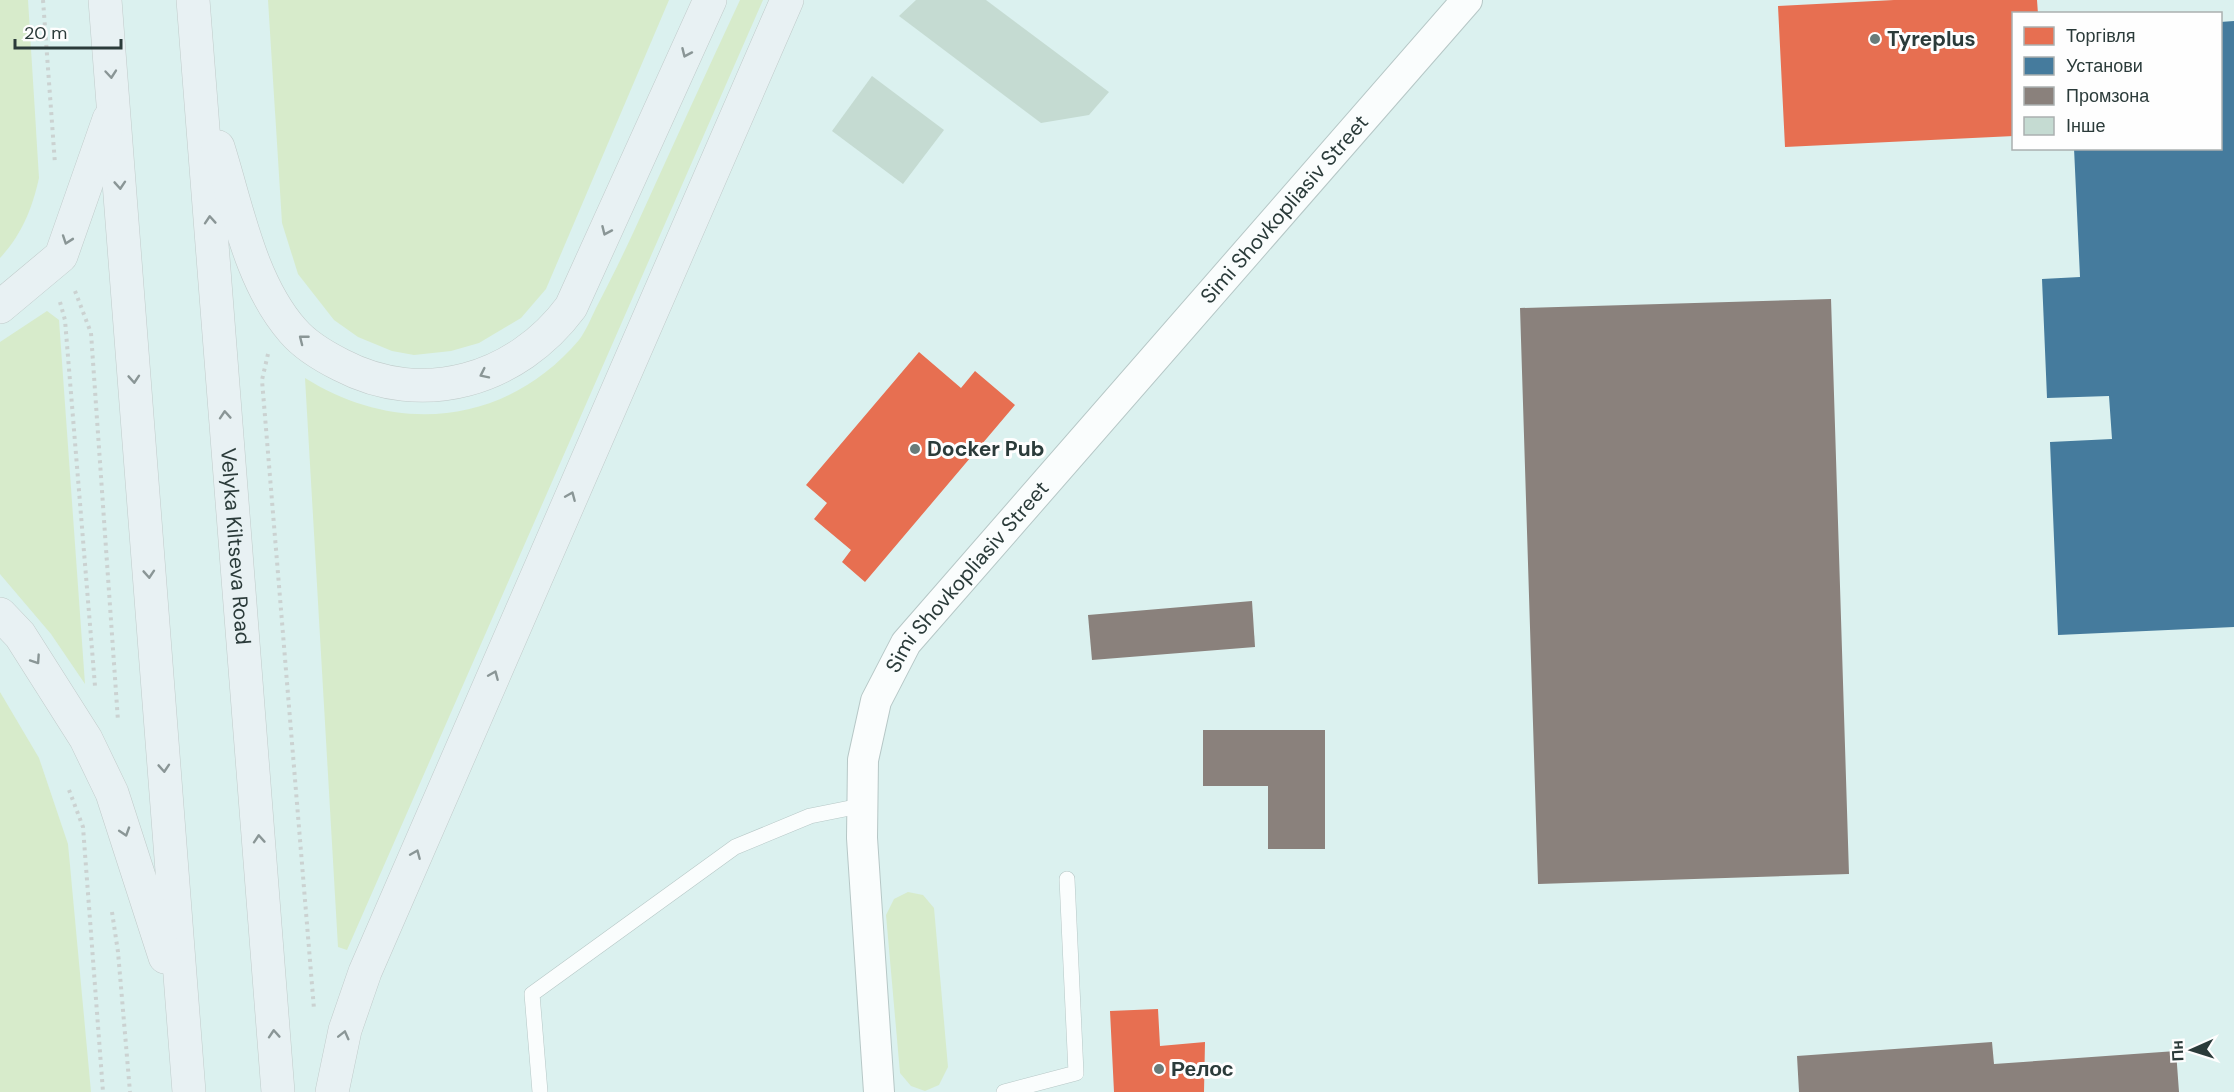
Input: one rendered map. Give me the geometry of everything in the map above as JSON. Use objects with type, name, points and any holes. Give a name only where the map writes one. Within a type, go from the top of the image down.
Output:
[{"type":"main road","points":[[105,0],[189,1092]]},
{"type":"main road","name":"Velyka Kiltseva Road","points":[[193,0],[278,1092]]},
{"type":"main road","points":[[200,88],[251,254],[278,309],[294,332],[326,357],[358,374],[404,384],[436,387],[478,378],[520,355],[554,331],[571,307],[710,0]]},
{"type":"main road","points":[[332,1092],[342,1043],[370,961],[787,0]]},
{"type":"main road","points":[[0,307],[55,260],[114,105]]},
{"type":"main road","points":[[0,614],[20,635],[63,700],[112,793],[182,1008]]},
{"type":"street","name":"Simi Shovkopliasiv Street","points":[[879,1092],[860,806],[863,760],[876,701],[906,643],[1467,0]]},
{"type":"lane","points":[[540,1092],[532,994],[735,847],[810,816],[860,806]]},
{"type":"lane","points":[[1004,1092],[1076,1073],[1067,879]]},
{"type":"path","points":[[43,0],[54,171]]},
{"type":"path","points":[[55,260],[65,320],[96,696]]},
{"type":"path","points":[[55,260],[91,333],[119,741],[94,755]]},
{"type":"path","points":[[278,309],[262,380],[316,1027],[342,1043]]},
{"type":"path","points":[[67,784],[82,826],[103,1092]]},
{"type":"path","points":[[111,906],[118,952],[130,1092]]},
{"type":"green space","points":[[0,0],[28,0],[39,178],[25,221],[0,258]]},
{"type":"green space","points":[[268,0],[669,0],[546,289],[521,318],[479,343],[451,351],[414,355],[392,351],[358,337],[334,320],[298,274],[282,223]]},
{"type":"green space","points":[[740,0],[763,0],[347,950],[338,947],[305,378],[340,397],[376,408],[413,414],[450,413],[485,405],[519,390],[550,368],[579,340],[586,329]]},
{"type":"green space","points":[[47,311],[59,320],[85,684],[51,634],[0,574],[0,342]]},
{"type":"green space","points":[[0,692],[39,758],[68,844],[91,1092],[0,1092]]},
{"type":"green space","points":[[908,892],[923,895],[934,908],[948,1067],[939,1085],[925,1091],[911,1086],[900,1073],[886,915],[894,899]]},
{"type":"building: Торгівля","points":[[1894,0],[2037,0],[2038,12],[2012,12],[2012,136],[1785,147],[1778,6]]},
{"type":"building: Торгівля","points":[[919,352],[961,388],[975,371],[1015,405],[865,582],[842,562],[851,550],[814,519],[827,503],[806,485]]},
{"type":"building: Торгівля","name":"Релос","points":[[1158,1009],[1160,1046],[1205,1042],[1204,1092],[1114,1092],[1110,1011]]},
{"type":"building: Установи","points":[[2234,21],[2234,627],[2058,635],[2050,442],[2112,439],[2109,396],[2047,398],[2042,279],[2080,277],[2074,150],[2222,150],[2222,22]]},
{"type":"building: Промзона","points":[[1831,299],[1849,874],[1538,884],[1520,308]]},
{"type":"building: Промзона","points":[[1252,601],[1255,647],[1092,660],[1088,615]]},
{"type":"building: Промзона","points":[[1203,730],[1325,730],[1325,849],[1268,849],[1268,786],[1203,786]]},
{"type":"building: Промзона","points":[[1992,1042],[1994,1064],[2176,1051],[2179,1092],[1799,1092],[1797,1056]]},
{"type":"building: Інше","points":[[916,0],[986,0],[1109,92],[1089,115],[1041,123],[899,16]]},
{"type":"building: Інше","points":[[872,76],[944,130],[903,184],[832,131]]},
{"type":"place","name":"Tyreplus","points":[[1875,39]]},
{"type":"place","name":"Docker Pub","points":[[915,449]]},
{"type":"place","name":"Релос","points":[[1159,1069]]}]
